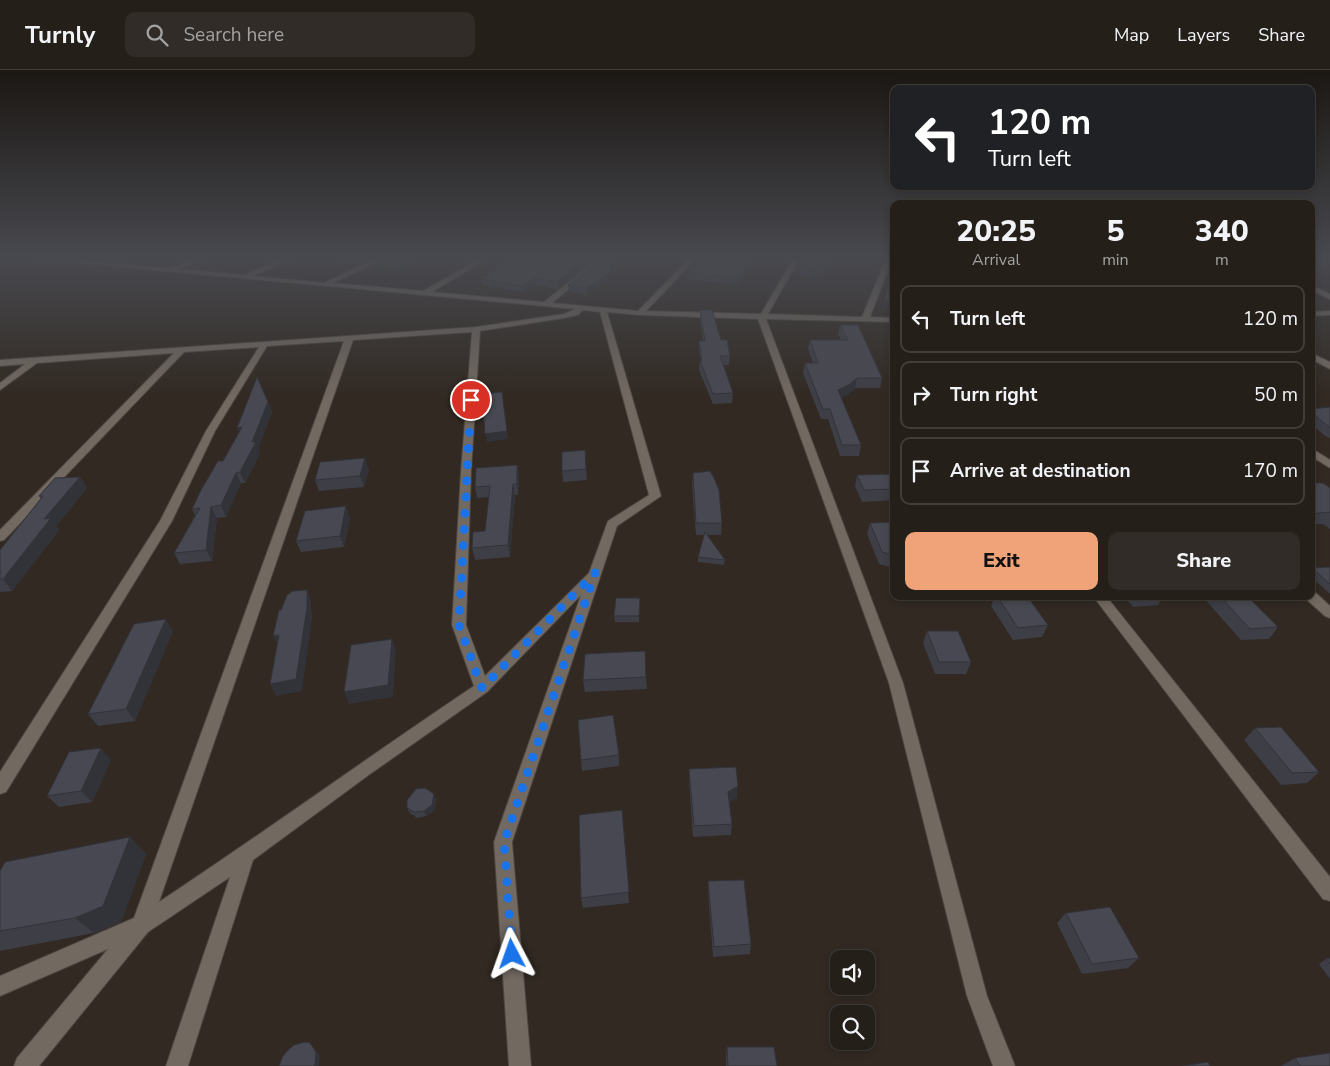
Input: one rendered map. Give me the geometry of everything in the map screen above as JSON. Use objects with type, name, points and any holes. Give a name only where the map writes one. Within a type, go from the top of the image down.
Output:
[{"type":"street","points":[[559,305],[640,313],[762,318],[890,320]]},
{"type":"street","points":[[640,313],[647,305]]},
{"type":"street","points":[[762,318],[769,305]]},
{"type":"street","points":[[865,320],[871,305]]},
{"type":"street","points":[[0,363],[180,352],[476,329],[564,316],[575,313],[581,308]]},
{"type":"street","points":[[520,1066],[504,842],[612,524],[655,496],[603,310]]},
{"type":"street","points":[[1315,314],[1330,314]]},
{"type":"street","points":[[762,318],[896,683],[977,996],[1004,1066]]},
{"type":"street","points":[[476,329],[466,471],[459,625],[482,688]]},
{"type":"street","points":[[25,1066],[141,925],[349,338]]},
{"type":"street","points":[[0,787],[166,521],[184,482],[234,387],[264,345]]},
{"type":"street","points":[[0,537],[180,352]]},
{"type":"street","points":[[1315,357],[1330,366]]},
{"type":"street","points":[[0,387],[33,362]]},
{"type":"street","points":[[1315,454],[1330,465]]},
{"type":"street","points":[[0,986],[141,925],[246,855],[364,768],[482,688],[595,573]]},
{"type":"street","points":[[1102,600],[1330,892]]},
{"type":"street","points":[[1315,600],[1330,613]]},
{"type":"street","points":[[177,1066],[246,855]]},
{"type":"building","points":[[700,310],[712,310],[721,340],[727,340],[730,356],[720,356],[733,393],[713,394],[700,361],[702,361],[699,341],[705,341]]},
{"type":"building","points":[[840,325],[858,325],[882,378],[857,378],[838,390],[861,445],[842,445],[830,409],[823,409],[805,363],[818,363],[810,340],[848,340]]},
{"type":"building","points":[[257,377],[268,402],[252,442],[256,442],[240,472],[236,473],[221,505],[211,507],[206,550],[174,553],[200,508],[192,509],[201,490],[218,461],[223,461],[242,427],[237,428]]},
{"type":"building","points":[[502,392],[507,431],[485,434],[482,394]]},
{"type":"building","points":[[1330,407],[1330,428],[1315,415],[1315,409]]},
{"type":"building","points":[[585,450],[586,469],[562,471],[562,452]]},
{"type":"building","points":[[365,458],[360,476],[315,480],[320,462]]},
{"type":"building","points":[[517,465],[517,484],[513,484],[508,545],[472,548],[473,532],[485,531],[490,486],[475,487],[476,468]]},
{"type":"building","points":[[710,471],[719,490],[722,523],[696,523],[693,473]]},
{"type":"building","points":[[890,474],[890,489],[864,490],[857,475]]},
{"type":"building","points":[[80,477],[44,519],[51,518],[3,579],[0,579],[0,550],[43,496],[39,496],[55,478]]},
{"type":"building","points":[[1315,483],[1323,483],[1330,488],[1330,512],[1315,514]]},
{"type":"building","points":[[346,506],[340,536],[296,541],[305,511]]},
{"type":"building","points":[[890,522],[890,554],[882,552],[870,523]]},
{"type":"building","points":[[705,532],[725,560],[698,557]]},
{"type":"building","points":[[1330,567],[1330,584],[1315,571],[1315,568]]},
{"type":"building","points":[[307,590],[307,608],[296,679],[270,684],[279,635],[273,636],[279,610],[281,610],[287,595],[293,591]]},
{"type":"building","points":[[616,598],[640,598],[639,616],[614,616]]},
{"type":"building","points":[[1000,600],[1030,600],[1048,625],[1018,628]]},
{"type":"building","points":[[1224,600],[1251,600],[1278,627],[1250,629]]},
{"type":"building","points":[[166,619],[126,709],[88,714],[134,624]]},
{"type":"building","points":[[927,631],[958,631],[971,662],[939,662]]},
{"type":"building","points":[[392,639],[388,685],[344,692],[351,645]]},
{"type":"building","points":[[645,651],[646,677],[583,680],[585,654]]},
{"type":"building","points":[[613,715],[619,755],[581,760],[578,720]]},
{"type":"building","points":[[1281,727],[1319,772],[1292,773],[1255,728]]},
{"type":"building","points":[[101,748],[81,791],[47,796],[69,752]]},
{"type":"building","points":[[736,767],[738,786],[728,792],[732,824],[694,826],[689,769]]},
{"type":"building","points":[[425,788],[434,794],[432,805],[424,811],[414,812],[407,808],[407,800],[416,789]]},
{"type":"building","points":[[622,810],[629,892],[581,898],[579,815]]},
{"type":"building","points":[[130,837],[103,906],[75,918],[0,931],[0,871],[5,862]]},
{"type":"building","points":[[744,880],[751,944],[714,947],[708,881]]},
{"type":"building","points":[[1110,907],[1139,958],[1092,964],[1066,913]]},
{"type":"building","points":[[305,1042],[310,1043],[316,1052],[315,1064],[313,1066],[279,1066],[288,1050],[294,1045]]},
{"type":"building","points":[[727,1047],[774,1047],[777,1066],[728,1066]]},
{"type":"building","points":[[1330,1053],[1330,1066],[1300,1066],[1295,1058]]},
{"type":"building","points":[[1208,1062],[1210,1066],[1183,1066]]},
{"type":"route","points":[[471,400],[459,625],[482,688],[595,573],[504,842],[512,954]]}]
